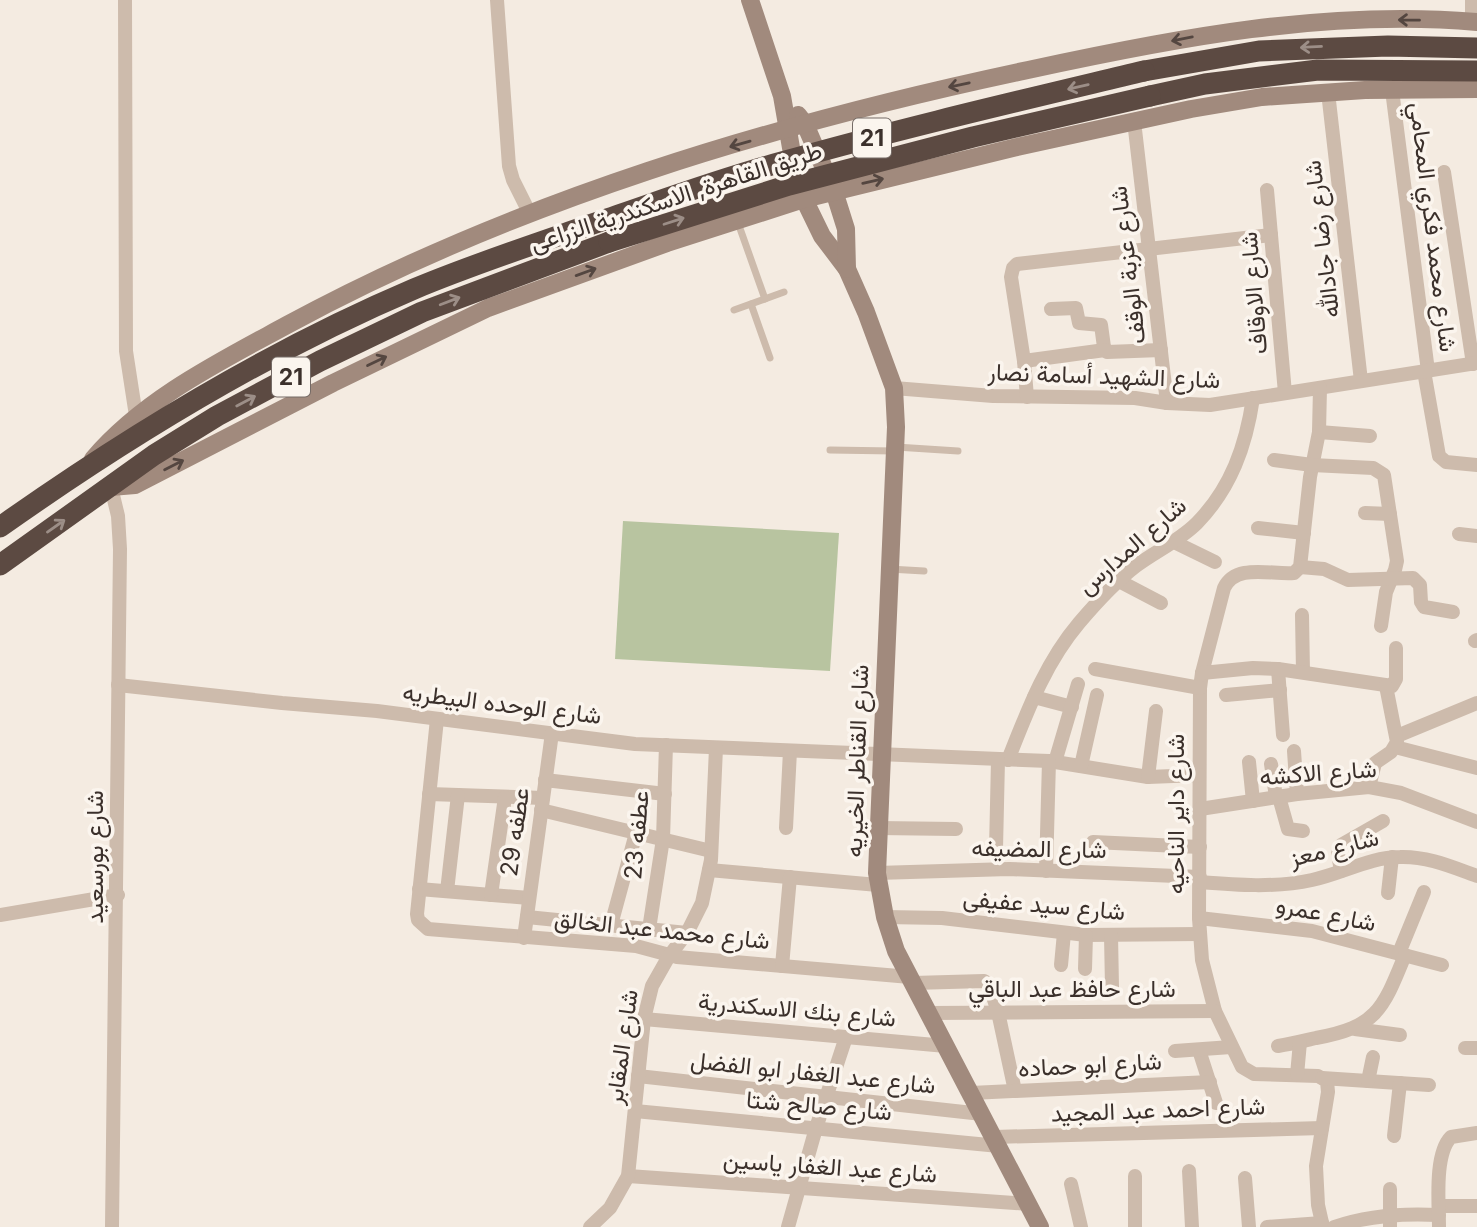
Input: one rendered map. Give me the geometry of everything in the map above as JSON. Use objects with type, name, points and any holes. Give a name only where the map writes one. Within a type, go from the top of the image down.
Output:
[{"type":"highway","name":"طريق القاهرة, الاسكندرية الزراعى","points":[[0,527],[81,472],[207,393],[310,338],[414,289],[489,260],[700,187],[781,162],[1144,72],[1270,50],[1388,46],[1477,48]]},
{"type":"highway","name":"طريق القاهرة, الاسكندرية الزراعى","points":[[0,565],[154,455],[320,361],[422,312],[609,242],[789,185],[973,137],[1205,84],[1318,70],[1477,72]]},
{"type":"street","points":[[125,0],[126,351],[136,416]]},
{"type":"street","points":[[497,0],[509,166],[530,214]]},
{"type":"street","points":[[750,0],[782,96]]},
{"type":"street","points":[[81,472],[136,416],[227,357],[357,287],[443,247],[699,155],[805,124],[946,88],[1205,35],[1319,23],[1402,20],[1474,22],[1472,0]]},
{"type":"street","points":[[111,487],[135,485],[333,383],[488,308],[804,199],[1134,121],[1262,97],[1328,92],[1477,89]]},
{"type":"street","name":"شارع محمد فكري المحامي","points":[[1392,90],[1439,456],[1446,461],[1477,465]]},
{"type":"street","name":"شارع رضا جادالله","points":[[1328,92],[1361,381]]},
{"type":"street","name":"شارع القناطر الخيريه","points":[[782,96],[805,124],[834,191],[846,229],[847,270]]},
{"type":"street","name":"شارع القناطر الخيريه","points":[[782,96],[794,165],[804,199],[822,236],[847,270],[871,323],[894,388],[895,449],[878,828],[878,879],[885,917],[896,951],[1040,1227]]},
{"type":"street","name":"شارع عزبة الوقف","points":[[1134,121],[1167,403]]},
{"type":"street","points":[[1444,172],[1475,363]]},
{"type":"street","name":"شارع الاوقاف","points":[[1267,190],[1285,393]]},
{"type":"street","points":[[1027,397],[1011,277],[1013,268],[1022,263],[1271,234]]},
{"type":"street","points":[[1051,309],[1076,308],[1079,323],[1101,325],[1105,351]]},
{"type":"street","points":[[1024,361],[1105,351],[1161,350]]},
{"type":"street","name":"شارع الشهيد أسامة نصار","points":[[894,388],[1027,397],[1135,398],[1210,405],[1475,363]]},
{"type":"street","points":[[1320,388],[1319,432],[1312,465],[1300,567],[1324,569],[1348,580],[1416,579],[1420,585],[1424,607],[1453,612]]},
{"type":"street","name":"شارع المدارس","points":[[1003,760],[1056,656],[1077,625],[1119,581],[1154,553],[1174,542],[1202,517],[1230,479],[1247,436],[1253,398]]},
{"type":"street","points":[[1319,432],[1370,436]]},
{"type":"street","points":[[1273,460],[1377,469],[1384,475],[1397,561],[1386,592],[1381,626]]},
{"type":"street","name":"شارع بورسعيد","points":[[111,487],[118,516],[120,549],[113,1227]]},
{"type":"street","points":[[1366,513],[1390,514]]},
{"type":"street","points":[[1258,528],[1304,533]]},
{"type":"street","points":[[1459,534],[1477,536]]},
{"type":"street","points":[[1174,542],[1215,562]]},
{"type":"street","name":"شارع داير الناحيه","points":[[1300,567],[1294,573],[1243,572],[1231,577],[1224,587],[1202,673],[1199,934],[1214,1012],[1242,1067],[1250,1072],[1429,1085]]},
{"type":"street","points":[[1119,581],[1161,603]]},
{"type":"street","points":[[1303,615],[1303,672]]},
{"type":"street","points":[[1202,673],[1253,668],[1278,669],[1392,686],[1396,682],[1396,648]]},
{"type":"street","points":[[1096,669],[1200,688]]},
{"type":"street","points":[[1278,669],[1283,735]]},
{"type":"street","points":[[1046,871],[1052,762],[1078,684]]},
{"type":"street","name":"شارع الوحده البيطريه","points":[[118,685],[666,745],[1052,762],[1148,777],[1199,775]]},
{"type":"street","points":[[1386,686],[1396,741]]},
{"type":"street","points":[[1226,695],[1280,690]]},
{"type":"street","points":[[1081,766],[1097,695]]},
{"type":"street","points":[[1034,697],[1072,707]]},
{"type":"street","points":[[1369,787],[1376,763],[1396,741],[1477,703]]},
{"type":"street","points":[[1148,777],[1156,711]]},
{"type":"street","points":[[437,719],[419,889],[529,898]]},
{"type":"street","name":"عطفه 29","points":[[524,938],[552,733]]},
{"type":"street","points":[[1396,741],[1477,768]]},
{"type":"street","name":"عطفه 23","points":[[649,929],[663,839],[666,745]]},
{"type":"street","name":"شارع المقابر","points":[[590,1227],[610,1208],[628,1176],[644,1019],[652,986],[669,956],[687,933],[702,903],[711,850],[716,748]]},
{"type":"street","points":[[786,828],[790,751]]},
{"type":"street","points":[[1294,751],[1297,794]]},
{"type":"street","points":[[996,849],[1003,760]]},
{"type":"street","points":[[1249,762],[1253,801]]},
{"type":"street","points":[[1270,764],[1288,829],[1303,831]]},
{"type":"street","points":[[545,780],[665,794]]},
{"type":"street","name":"شارع الاكشه","points":[[1199,809],[1297,794],[1369,787],[1401,793],[1477,822]]},
{"type":"street","points":[[429,794],[505,797],[542,804],[636,833],[711,850]]},
{"type":"street","points":[[447,891],[458,795]]},
{"type":"street","points":[[491,895],[505,797]]},
{"type":"street","points":[[1341,871],[1338,855],[1341,845],[1383,821]]},
{"type":"street","points":[[878,828],[956,829]]},
{"type":"street","points":[[611,925],[636,833]]},
{"type":"street","points":[[1093,842],[1200,847]]},
{"type":"street","points":[[1388,892],[1392,857]]},
{"type":"street","name":"شارع معز","points":[[1200,880],[1285,884],[1312,880],[1392,857],[1433,861],[1477,876]]},
{"type":"street","name":"شارع المضيفه","points":[[709,870],[790,877],[878,879],[1009,869],[1200,880]]},
{"type":"street","points":[[782,966],[790,877]]},
{"type":"street","name":"شارع محمد عبد الخالق","points":[[419,889],[417,914],[422,926],[434,931],[636,946],[669,956],[912,980],[984,981],[991,986],[998,1012]]},
{"type":"street","points":[[1278,1045],[1354,1029],[1367,1021],[1382,1004],[1424,892]]},
{"type":"street","points":[[0,915],[118,895]]},
{"type":"street","points":[[527,917],[687,933]]},
{"type":"street","name":"شارع سيد عفيفى","points":[[885,917],[942,918],[1086,935],[1199,934]]},
{"type":"street","name":"شارع عمرو","points":[[1199,918],[1312,931],[1442,965]]},
{"type":"street","points":[[1061,965],[1064,933]]},
{"type":"street","points":[[1085,969],[1086,935]]},
{"type":"street","points":[[1111,935],[1112,987]]},
{"type":"street","points":[[998,1012],[1015,1091]]},
{"type":"street","name":"شارع حافظ عبد الباقي","points":[[929,1013],[1214,1012]]},
{"type":"street","name":"شارع بنك الاسكندرية","points":[[644,1019],[946,1046]]},
{"type":"street","points":[[1354,1029],[1400,1035]]},
{"type":"street","points":[[788,1227],[816,1128],[846,1037]]},
{"type":"street","points":[[1297,1075],[1300,1042]]},
{"type":"street","points":[[1175,1051],[1231,1048]]},
{"type":"street","points":[[1199,1050],[1216,1103]]},
{"type":"street","points":[[1368,1081],[1373,1057]]},
{"type":"street","name":"شارع عبد الغفار ابو الفضل","points":[[638,1076],[982,1114]]},
{"type":"street","points":[[1322,1078],[1328,1086],[1316,1176],[1326,1226]]},
{"type":"street","name":"شارع ابو حماده","points":[[971,1093],[1210,1082]]},
{"type":"street","points":[[1394,1136],[1400,1083]]},
{"type":"street","name":"شارع صالح شتا","points":[[635,1111],[997,1141]]},
{"type":"street","name":"شارع احمد عبد المجيد","points":[[997,1141],[1322,1128]]},
{"type":"street","points":[[1439,1216],[1441,1161],[1446,1142],[1457,1134],[1477,1133]]},
{"type":"street","points":[[1189,1171],[1192,1227]]},
{"type":"street","name":"شارع عبد الغفار ياسين","points":[[628,1176],[1029,1204]]},
{"type":"street","points":[[1135,1176],[1135,1227]]},
{"type":"street","points":[[1245,1178],[1249,1227]]},
{"type":"street","points":[[1070,1184],[1081,1227]]},
{"type":"street","points":[[1389,1221],[1390,1189]]},
{"type":"street","points":[[1267,1227],[1389,1221],[1410,1213],[1439,1216],[1477,1206]]},
{"type":"lane","points":[[737,220],[765,299]]},
{"type":"lane","points":[[734,310],[784,292]]},
{"type":"lane","points":[[751,304],[770,358]]},
{"type":"lane","points":[[830,450],[958,450]]},
{"type":"lane","points":[[889,569],[923,571]]},
{"type":"green space","points":[[623,521],[839,533],[830,671],[615,659]]}]
